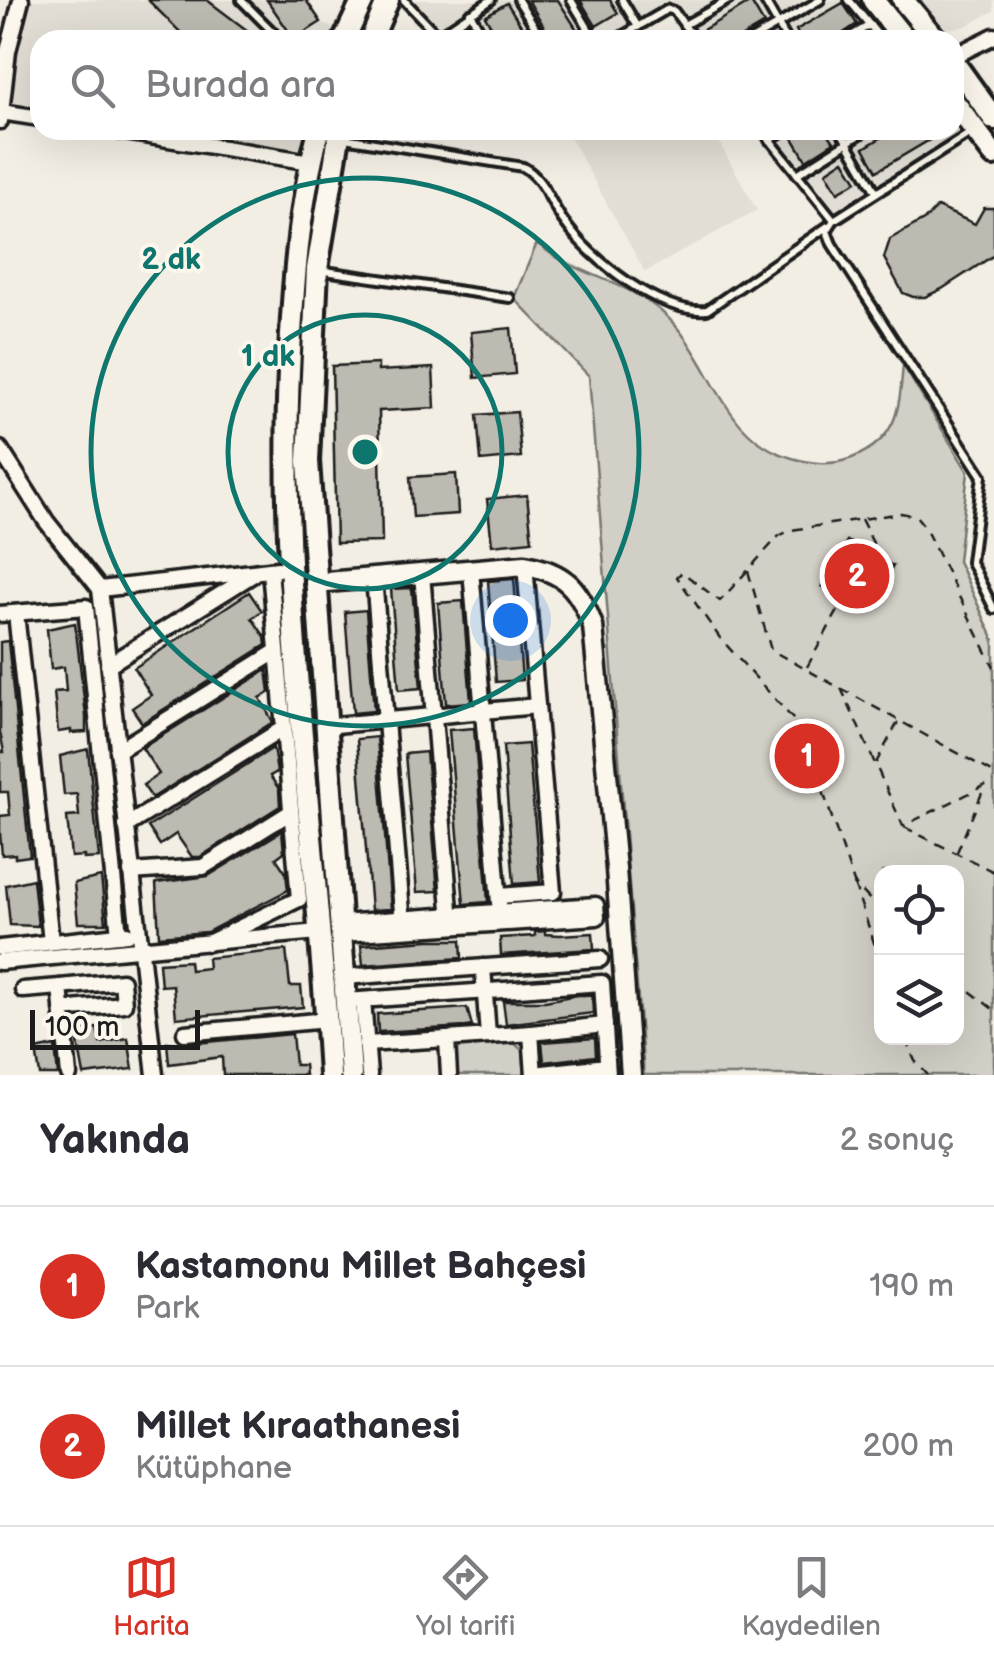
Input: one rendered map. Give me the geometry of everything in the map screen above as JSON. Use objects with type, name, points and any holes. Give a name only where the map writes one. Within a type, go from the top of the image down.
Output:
[{"type":"main road","points":[[349,30],[363,0]]},
{"type":"main road","points":[[872,0],[896,30]]},
{"type":"main road","points":[[902,0],[928,30]]},
{"type":"main road","points":[[379,30],[403,1]]},
{"type":"main road","points":[[964,89],[978,129],[994,154]]},
{"type":"main road","points":[[326,140],[310,162],[292,302],[285,468],[272,570],[318,932],[330,1075]]},
{"type":"main road","points":[[331,140],[317,269],[308,461],[344,977],[354,1000],[351,1075]]},
{"type":"street","points":[[21,0],[4,50],[1,116],[30,117]]},
{"type":"street","points":[[964,54],[994,36]]},
{"type":"street","points":[[174,140],[310,162]]},
{"type":"street","points":[[0,449],[46,521],[100,589],[155,1075]]},
{"type":"street","points":[[315,583],[525,565],[550,570],[576,590],[594,626],[630,1075]]},
{"type":"street","points":[[340,928],[451,921],[553,892],[525,565]]},
{"type":"street","points":[[100,589],[272,570]]},
{"type":"street","points":[[208,942],[299,899],[272,570]]},
{"type":"street","points":[[108,664],[272,570]]},
{"type":"street","points":[[471,570],[500,910]]},
{"type":"street","points":[[422,574],[451,921]]},
{"type":"street","points":[[374,578],[403,924]]},
{"type":"street","points":[[51,942],[8,614],[86,607],[119,935]]},
{"type":"street","points":[[118,750],[277,651]]},
{"type":"street","points":[[326,726],[537,706]]},
{"type":"street","points":[[126,826],[284,728]]},
{"type":"street","points":[[131,872],[203,867],[292,812]]},
{"type":"street","points":[[596,904],[597,916],[500,910],[596,904]]},
{"type":"street","points":[[0,962],[318,932]]},
{"type":"street","points":[[0,948],[138,933]]},
{"type":"street","points":[[344,977],[600,959]]},
{"type":"street","points":[[483,967],[488,1036]]},
{"type":"street","points":[[23,990],[122,981],[124,1004]]},
{"type":"street","points":[[369,1075],[366,1044],[354,1000],[602,983],[608,1070],[534,1075],[531,1033]]},
{"type":"street","points":[[60,987],[69,1075]]},
{"type":"street","points":[[62,1010],[146,1002]]},
{"type":"street","points":[[185,1034],[327,1020]]},
{"type":"street","points":[[366,1044],[605,1025]]},
{"type":"street","points":[[446,1039],[449,1075]]},
{"type":"lane","points":[[241,0],[270,30]]},
{"type":"lane","points":[[450,30],[491,0]]},
{"type":"lane","points":[[518,0],[537,30]]},
{"type":"lane","points":[[570,0],[588,30]]},
{"type":"lane","points":[[622,0],[638,26]]},
{"type":"lane","points":[[684,25],[729,0]]},
{"type":"lane","points":[[764,0],[781,30]]},
{"type":"lane","points":[[768,30],[820,0]]},
{"type":"lane","points":[[850,0],[874,30]]},
{"type":"lane","points":[[403,1],[432,30]]},
{"type":"lane","points":[[631,30],[668,8],[674,10],[688,30]]},
{"type":"lane","points":[[470,13],[480,30]]},
{"type":"lane","points":[[861,30],[870,25]]},
{"type":"lane","points":[[376,140],[523,167],[538,180],[575,237],[621,278],[687,312],[707,310],[876,192],[960,140]]},
{"type":"lane","points":[[770,140],[831,223],[832,244],[982,476],[971,562],[994,609]]},
{"type":"lane","points":[[797,174],[850,140]]},
{"type":"lane","points":[[847,142],[876,192]]},
{"type":"lane","points":[[317,269],[510,298]]},
{"type":"path","points":[[878,955],[802,729],[720,638],[678,577],[682,572],[720,601],[780,536],[791,530],[901,513],[920,520],[994,667]]},
{"type":"path","points":[[861,519],[874,545],[870,553]]},
{"type":"path","points":[[748,570],[771,650],[994,772]]},
{"type":"path","points":[[806,670],[845,598]]},
{"type":"path","points":[[840,688],[902,826],[994,872]]},
{"type":"path","points":[[875,765],[898,720]]},
{"type":"path","points":[[902,826],[994,781]]},
{"type":"path","points":[[956,854],[986,785]]},
{"type":"path","points":[[854,883],[874,904]]},
{"type":"path","points":[[964,986],[994,1010]]},
{"type":"path","points":[[908,1045],[914,1061],[928,1075]]},
{"type":"shaded area","points":[[21,0],[306,0],[321,22],[336,30],[30,30],[30,116],[1,112]]},
{"type":"shaded area","points":[[404,0],[873,0],[897,30],[687,30],[670,9],[633,30],[432,30]]},
{"type":"shaded area","points":[[921,0],[994,0],[994,11],[964,27],[943,29]]},
{"type":"shaded area","points":[[964,114],[976,129],[964,137]]},
{"type":"shaded area","points":[[174,140],[316,140],[311,162]]},
{"type":"shaded area","points":[[572,140],[718,140],[757,210],[645,272]]},
{"type":"shaded area","points":[[770,140],[959,140],[834,220]]},
{"type":"shaded area","points":[[537,243],[566,263],[632,292],[663,313],[694,351],[733,415],[768,448],[807,462],[829,463],[868,450],[888,432],[894,420],[903,365],[968,472],[958,561],[994,640],[994,1075],[644,1075],[589,376],[514,298]]},
{"type":"shaded area","points":[[510,1039],[523,1051],[525,1075],[455,1075],[453,1047],[457,1043]]},
{"type":"building","points":[[148,0],[207,0],[247,30],[178,30]]},
{"type":"building","points":[[267,0],[306,0],[321,22],[308,30],[288,30]]},
{"type":"building","points":[[528,0],[558,0],[577,30],[546,30]]},
{"type":"building","points":[[580,0],[610,0],[618,13],[596,26]]},
{"type":"building","points":[[751,2],[764,24],[754,30],[703,30]]},
{"type":"building","points":[[507,3],[524,30],[493,30],[485,16]]},
{"type":"building","points":[[843,3],[857,24],[848,30],[796,30]]},
{"type":"building","points":[[794,140],[833,140],[834,142],[806,160]]},
{"type":"building","points":[[877,140],[929,140],[877,171],[864,148]]},
{"type":"building","points":[[844,160],[857,181],[838,192],[826,172]]},
{"type":"building","points":[[937,207],[975,224],[984,208],[994,208],[994,255],[942,289],[925,297],[913,297],[903,293],[884,258],[890,239],[927,218]]},
{"type":"building","points":[[511,328],[515,374],[475,378],[471,332]]},
{"type":"building","points":[[378,364],[378,371],[433,368],[435,408],[379,411],[382,542],[336,543],[332,366]]},
{"type":"building","points":[[517,412],[521,457],[481,461],[477,415]]},
{"type":"building","points":[[456,474],[458,514],[413,517],[410,477]]},
{"type":"building","points":[[527,495],[532,541],[492,545],[487,499]]},
{"type":"building","points":[[847,541],[893,566],[868,611],[822,586]]},
{"type":"building","points":[[514,579],[522,680],[496,682],[488,581]]},
{"type":"building","points":[[412,588],[421,688],[399,690],[391,589]]},
{"type":"building","points":[[249,592],[262,611],[252,618],[266,645],[142,723],[132,708],[151,695],[134,668]]},
{"type":"building","points":[[463,601],[471,702],[446,704],[438,603]]},
{"type":"building","points":[[366,610],[374,711],[353,713],[345,612]]},
{"type":"building","points":[[75,623],[86,732],[58,732],[54,692],[66,691],[64,667],[51,669],[47,629]]},
{"type":"building","points":[[8,641],[30,856],[15,858],[15,854],[2,855],[0,833],[0,816],[10,815],[8,792],[0,792],[0,752],[4,752],[0,732],[0,642]]},
{"type":"building","points":[[267,670],[270,692],[260,698],[273,722],[152,798],[143,785],[159,774],[142,748]]},
{"type":"building","points":[[474,728],[488,902],[464,904],[449,730]]},
{"type":"building","points":[[377,737],[391,909],[371,910],[357,739]]},
{"type":"building","points":[[528,744],[540,882],[514,884],[503,746]]},
{"type":"building","points":[[273,748],[277,772],[270,776],[279,789],[280,806],[200,857],[192,857],[176,834],[160,845],[148,827]]},
{"type":"building","points":[[88,749],[99,858],[84,859],[71,857],[67,817],[79,816],[77,794],[64,795],[60,756]]},
{"type":"building","points":[[426,752],[438,891],[417,892],[405,754]]},
{"type":"building","points":[[282,831],[284,852],[276,858],[286,873],[288,890],[207,932],[159,936],[156,883],[208,876]]},
{"type":"building","points":[[101,877],[106,923],[78,923],[74,883]]},
{"type":"building","points":[[33,879],[38,926],[10,925],[6,885]]},
{"type":"building","points":[[535,932],[560,935],[593,933],[594,949],[501,955],[500,938],[535,936]]},
{"type":"building","points":[[461,940],[462,958],[363,965],[361,945]]},
{"type":"building","points":[[286,950],[290,986],[301,986],[303,1007],[176,1018],[173,985],[161,986],[159,963],[189,961],[190,970],[208,968],[207,958]]},
{"type":"building","points":[[592,995],[593,1013],[506,1024],[503,1001],[545,1001]]},
{"type":"building","points":[[467,1008],[472,1026],[378,1032],[377,1014]]},
{"type":"building","points":[[97,1028],[100,1043],[128,1038],[133,1069],[84,1075],[76,1032]]},
{"type":"building","points":[[292,1034],[295,1065],[304,1065],[305,1075],[223,1075],[222,1057],[169,1064],[167,1042],[186,1044]]},
{"type":"building","points":[[595,1038],[596,1056],[544,1062],[542,1042]]},
{"type":"building","points":[[55,1046],[58,1075],[40,1075],[36,1050]]},
{"type":"place","name":"Millet Kıraathanesi","points":[[857,576]]},
{"type":"place","name":"Kastamonu Millet Bahçesi","points":[[807,756]]}]
